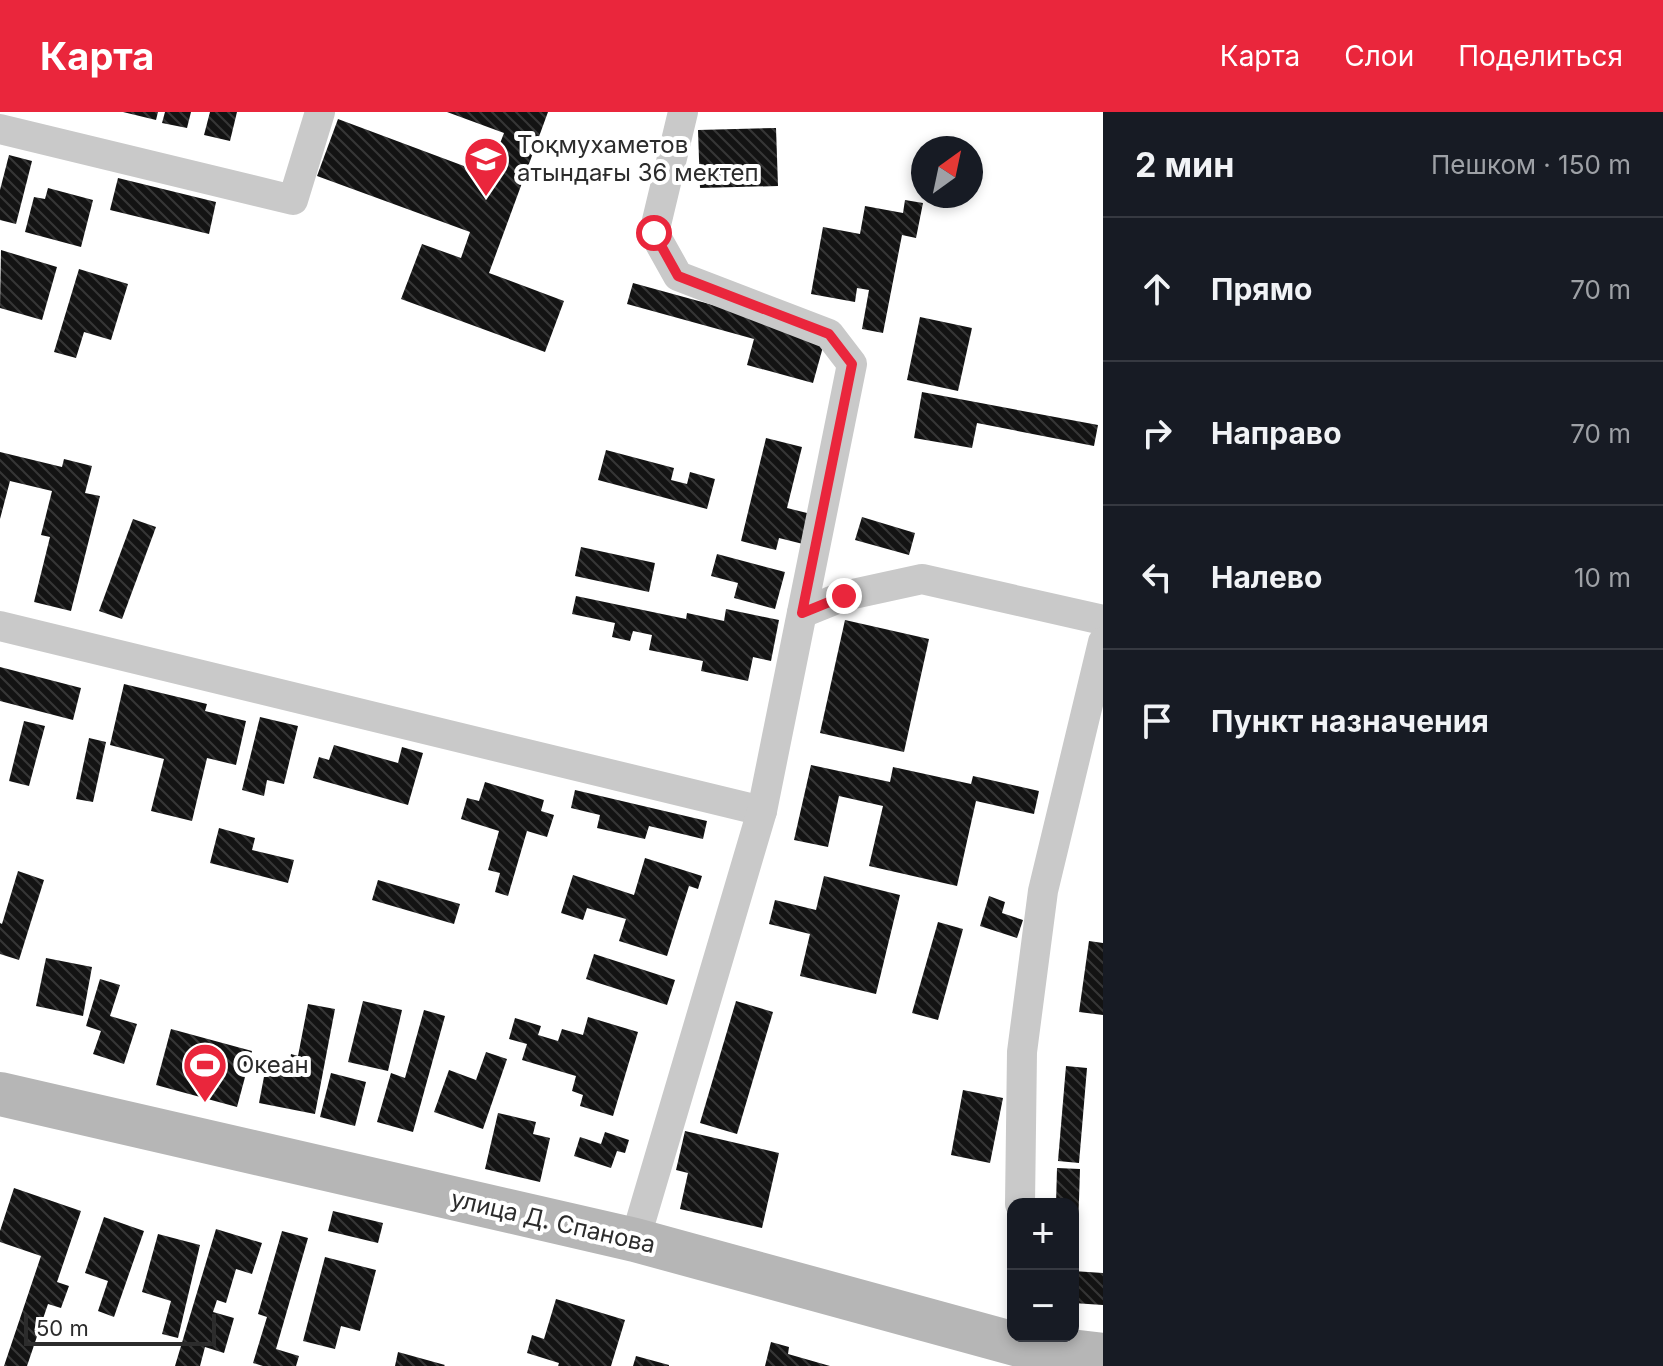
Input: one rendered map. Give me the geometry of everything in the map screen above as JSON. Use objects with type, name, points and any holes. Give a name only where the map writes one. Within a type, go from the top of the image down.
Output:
[{"type":"main road","name":"улица Д. Спанова","points":[[0,1094],[635,1240],[1019,1349],[1103,1355]]},
{"type":"street","points":[[0,129],[293,200],[320,112]]},
{"type":"street","points":[[635,1240],[762,811],[852,364],[829,334],[678,276],[654,233],[683,112]]},
{"type":"street","points":[[802,613],[844,596],[922,579],[1103,620]]},
{"type":"street","points":[[0,626],[762,811]]},
{"type":"street","points":[[1020,1198],[1022,1052],[1043,891],[1103,642]]},
{"type":"building","points":[[123,112],[158,112],[156,120]]},
{"type":"building","points":[[165,112],[191,112],[187,128],[162,123]]},
{"type":"building","points":[[210,112],[237,112],[230,141],[204,135]]},
{"type":"building","points":[[447,112],[548,112],[489,273],[564,301],[545,352],[401,299],[422,244],[461,258],[470,232],[317,176],[338,119],[488,175],[504,133]]},
{"type":"building","points":[[776,128],[778,186],[700,188],[698,130]]},
{"type":"building","points":[[9,155],[32,161],[16,224],[0,220],[0,190]]},
{"type":"building","points":[[118,178],[216,202],[209,234],[110,210]]},
{"type":"building","points":[[48,188],[93,200],[81,247],[25,232],[34,197],[45,199]]},
{"type":"building","points":[[905,200],[911,201],[911,208],[922,208],[916,238],[902,235],[883,333],[862,329],[869,290],[857,288],[855,302],[811,294],[823,227],[860,234],[865,206],[903,213]]},
{"type":"building","points":[[1,250],[57,267],[42,320],[0,308]]},
{"type":"building","points":[[79,269],[128,284],[111,340],[84,332],[76,358],[54,352]]},
{"type":"building","points":[[633,283],[826,336],[813,383],[747,365],[754,339],[627,304]]},
{"type":"building","points":[[920,317],[972,328],[958,391],[907,380]]},
{"type":"building","points":[[922,392],[1098,425],[1094,446],[977,423],[972,448],[914,438]]},
{"type":"building","points":[[766,438],[802,447],[787,508],[811,514],[803,544],[779,538],[776,550],[741,541]]},
{"type":"building","points":[[606,450],[674,468],[671,480],[687,484],[690,472],[715,479],[707,509],[598,480]]},
{"type":"building","points":[[0,452],[62,467],[64,459],[92,466],[85,493],[100,496],[71,611],[34,602],[50,537],[41,535],[52,491],[10,481],[0,519]]},
{"type":"building","points":[[862,517],[915,533],[909,555],[855,540]]},
{"type":"building","points":[[133,519],[156,527],[122,619],[99,611]]},
{"type":"building","points":[[581,547],[655,563],[649,592],[575,576]]},
{"type":"building","points":[[717,554],[785,572],[775,609],[734,598],[738,583],[711,576]]},
{"type":"building","points":[[576,596],[686,619],[687,613],[724,621],[726,609],[779,620],[771,661],[753,657],[748,681],[701,671],[703,661],[649,650],[652,635],[633,631],[630,641],[612,637],[615,623],[572,614]]},
{"type":"building","points":[[845,620],[929,639],[904,752],[820,733]]},
{"type":"building","points":[[0,667],[81,688],[73,720],[0,701]]},
{"type":"building","points":[[124,684],[207,704],[205,711],[246,721],[236,765],[207,758],[192,821],[151,811],[164,759],[110,745]]},
{"type":"building","points":[[260,717],[298,726],[284,784],[267,780],[264,796],[242,790]]},
{"type":"building","points":[[24,721],[45,726],[29,786],[9,781]]},
{"type":"building","points":[[89,738],[106,742],[93,802],[76,799]]},
{"type":"building","points":[[334,745],[398,763],[402,747],[423,753],[408,805],[313,778],[319,757],[329,760]]},
{"type":"building","points":[[811,765],[890,782],[893,767],[971,784],[973,776],[1039,791],[1034,814],[976,801],[957,886],[869,866],[883,806],[839,796],[828,847],[794,840]]},
{"type":"building","points":[[485,782],[544,800],[541,811],[554,815],[547,837],[527,831],[508,896],[495,892],[500,873],[488,870],[499,831],[461,819],[467,798],[479,801]]},
{"type":"building","points":[[575,790],[707,821],[703,839],[649,826],[645,839],[597,828],[600,815],[571,808]]},
{"type":"building","points":[[219,828],[255,838],[252,850],[294,860],[288,883],[210,863]]},
{"type":"building","points":[[645,858],[702,876],[698,889],[689,886],[667,956],[619,941],[626,919],[587,908],[583,920],[561,913],[573,875],[634,895]]},
{"type":"building","points":[[18,871],[44,880],[19,960],[0,954],[0,923]]},
{"type":"building","points":[[824,876],[900,895],[876,994],[800,976],[810,934],[769,924],[775,900],[816,910]]},
{"type":"building","points":[[378,880],[460,904],[454,924],[372,900]]},
{"type":"building","points":[[989,896],[1005,902],[1002,913],[1023,920],[1017,938],[980,926]]},
{"type":"building","points":[[938,922],[963,929],[938,1020],[912,1013]]},
{"type":"building","points":[[1089,941],[1103,943],[1103,1015],[1079,1012]]},
{"type":"building","points":[[594,954],[675,980],[667,1005],[586,979]]},
{"type":"building","points":[[46,958],[92,967],[83,1016],[36,1006]]},
{"type":"building","points":[[100,979],[120,985],[110,1016],[137,1024],[124,1064],[93,1054],[101,1031],[86,1026]]},
{"type":"building","points":[[363,1001],[402,1010],[388,1071],[348,1062]]},
{"type":"building","points":[[736,1001],[773,1012],[737,1134],[700,1123]]},
{"type":"building","points":[[308,1004],[335,1009],[315,1114],[259,1103],[267,1061],[289,1065],[291,1054],[298,1056]]},
{"type":"building","points":[[424,1010],[445,1016],[413,1132],[377,1122],[391,1073],[405,1078]]},
{"type":"building","points":[[588,1017],[638,1032],[613,1116],[580,1106],[583,1095],[572,1091],[576,1076],[522,1060],[527,1044],[509,1039],[515,1018],[541,1026],[538,1035],[558,1041],[562,1029],[583,1035]]},
{"type":"building","points":[[171,1029],[252,1051],[237,1107],[156,1085]]},
{"type":"building","points":[[486,1052],[507,1059],[483,1129],[434,1112],[449,1070],[476,1080]]},
{"type":"building","points":[[1066,1066],[1087,1068],[1079,1163],[1058,1161]]},
{"type":"building","points":[[331,1073],[366,1082],[355,1126],[320,1117]]},
{"type":"building","points":[[963,1090],[1003,1098],[990,1163],[951,1155]]},
{"type":"building","points":[[498,1113],[536,1122],[533,1134],[550,1138],[540,1182],[485,1169]]},
{"type":"building","points":[[685,1131],[779,1153],[762,1228],[680,1209],[688,1173],[676,1170]]},
{"type":"building","points":[[605,1132],[629,1140],[625,1153],[617,1151],[611,1168],[574,1156],[580,1137],[601,1144]]},
{"type":"building","points":[[1057,1168],[1080,1169],[1079,1200],[1056,1198]]},
{"type":"building","points":[[14,1188],[81,1211],[57,1282],[69,1286],[61,1308],[48,1304],[27,1366],[4,1366],[41,1256],[0,1242],[0,1231]]},
{"type":"building","points":[[333,1211],[383,1223],[378,1243],[328,1231]]},
{"type":"building","points":[[104,1217],[144,1231],[114,1317],[98,1311],[108,1281],[85,1273]]},
{"type":"building","points":[[216,1229],[262,1243],[252,1274],[236,1269],[226,1303],[217,1300],[213,1312],[234,1318],[224,1353],[205,1347],[200,1366],[175,1366]]},
{"type":"building","points":[[282,1231],[308,1238],[276,1349],[299,1356],[296,1366],[263,1366],[253,1363],[267,1317],[258,1314]]},
{"type":"building","points":[[158,1234],[200,1245],[178,1338],[162,1334],[171,1301],[142,1292]]},
{"type":"building","points":[[325,1257],[376,1270],[360,1331],[341,1326],[335,1349],[303,1341]]},
{"type":"building","points":[[1079,1271],[1103,1273],[1103,1305],[1079,1303]]},
{"type":"building","points":[[556,1299],[625,1320],[611,1366],[558,1366],[559,1363],[527,1353],[532,1335],[544,1339]]},
{"type":"building","points":[[771,1342],[789,1347],[788,1354],[830,1366],[765,1366]]},
{"type":"building","points":[[398,1352],[445,1365],[395,1366]]},
{"type":"building","points":[[636,1356],[669,1365],[669,1366],[633,1366]]},
{"type":"place","name":"Тоқмухаметов атындағы 36 мектеп","points":[[486,198]]},
{"type":"place","name":"Океан","points":[[205,1104]]},
{"type":"route","points":[[654,233],[678,276],[829,334],[852,364],[802,613],[844,596]]}]
